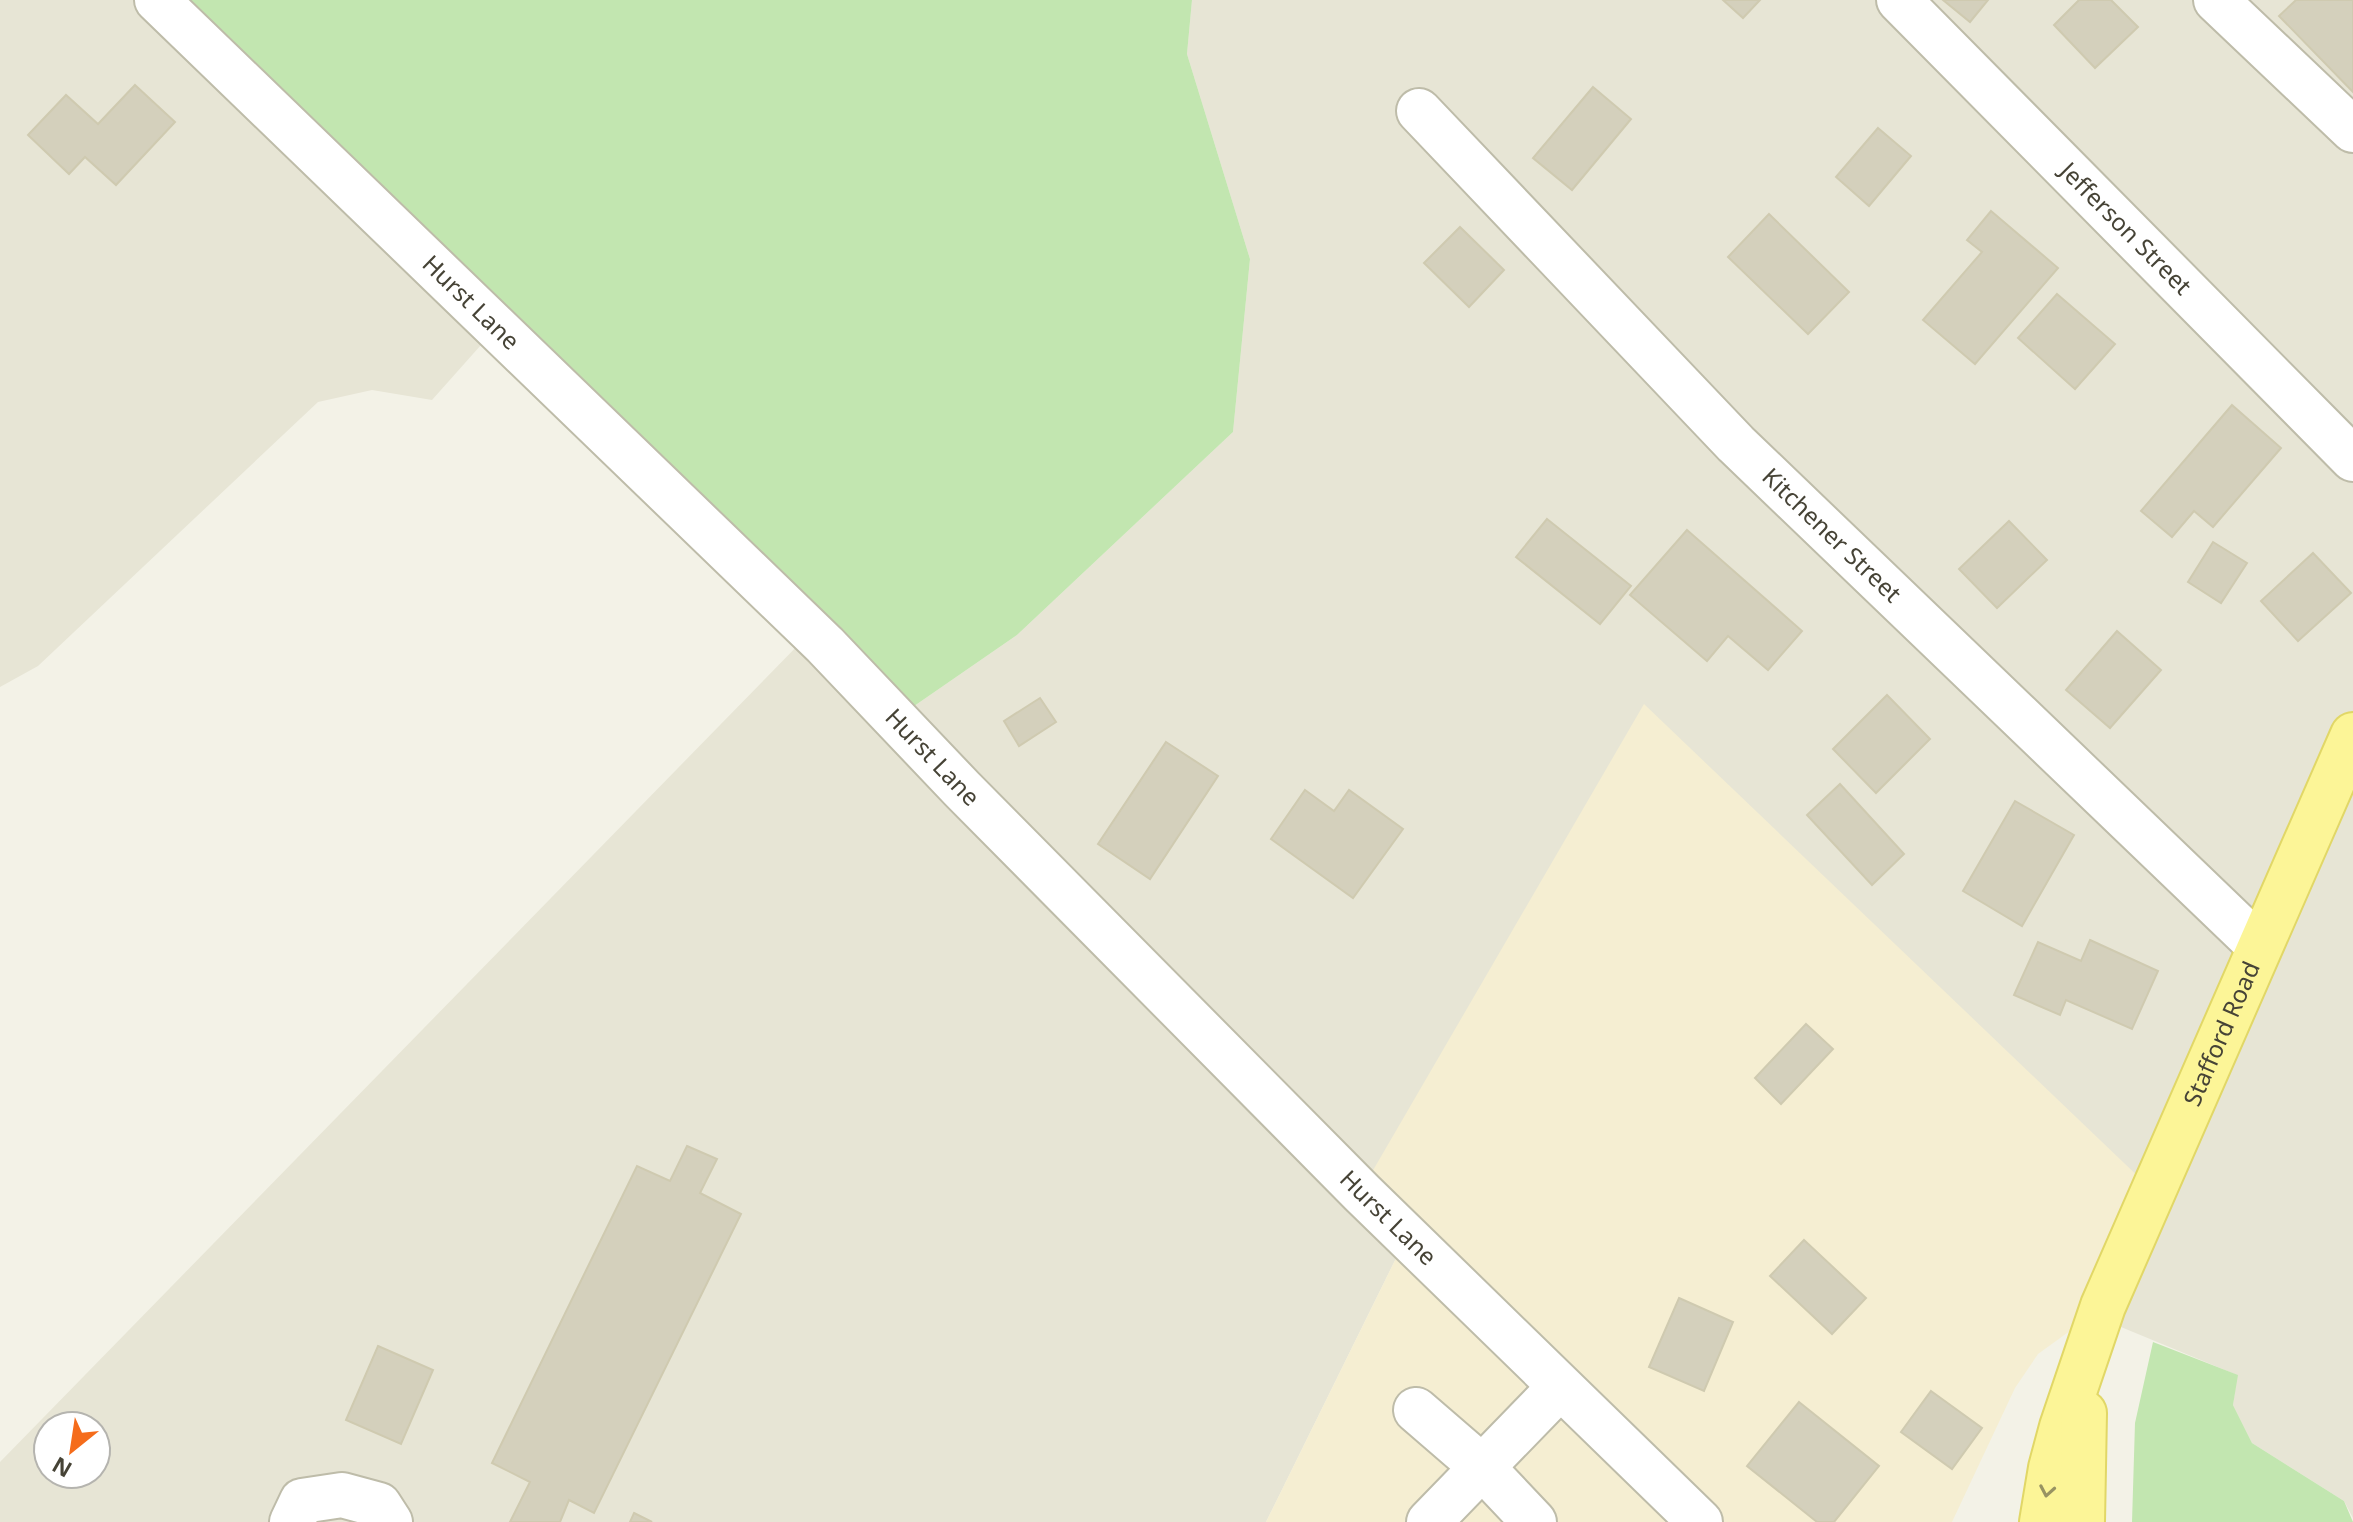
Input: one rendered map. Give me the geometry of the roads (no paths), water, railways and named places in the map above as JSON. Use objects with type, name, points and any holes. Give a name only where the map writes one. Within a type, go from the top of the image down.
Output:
[{"type":"main road","name":"Stafford Road","points":[[2042,1522],[2062,1427],[2091,1335],[2353,735]]},
{"type":"main road","name":"Stafford Road","points":[[2082,1522],[2085,1396],[2091,1335]]},
{"type":"street","name":"Hurst Lane","points":[[157,0],[825,645],[973,800],[1559,1388],[1700,1522]]},
{"type":"street","name":"Jefferson Street","points":[[1899,0],[2353,459]]},
{"type":"street","points":[[2216,0],[2353,130]]},
{"type":"street","name":"Kitchener Street","points":[[1419,111],[1736,444],[2259,946]]},
{"type":"street","points":[[1429,1522],[1559,1388]]},
{"type":"street","points":[[1416,1410],[1482,1467],[1534,1522]]},
{"type":"street","points":[[292,1522],[302,1501],[342,1495],[379,1505],[390,1522]]}]
